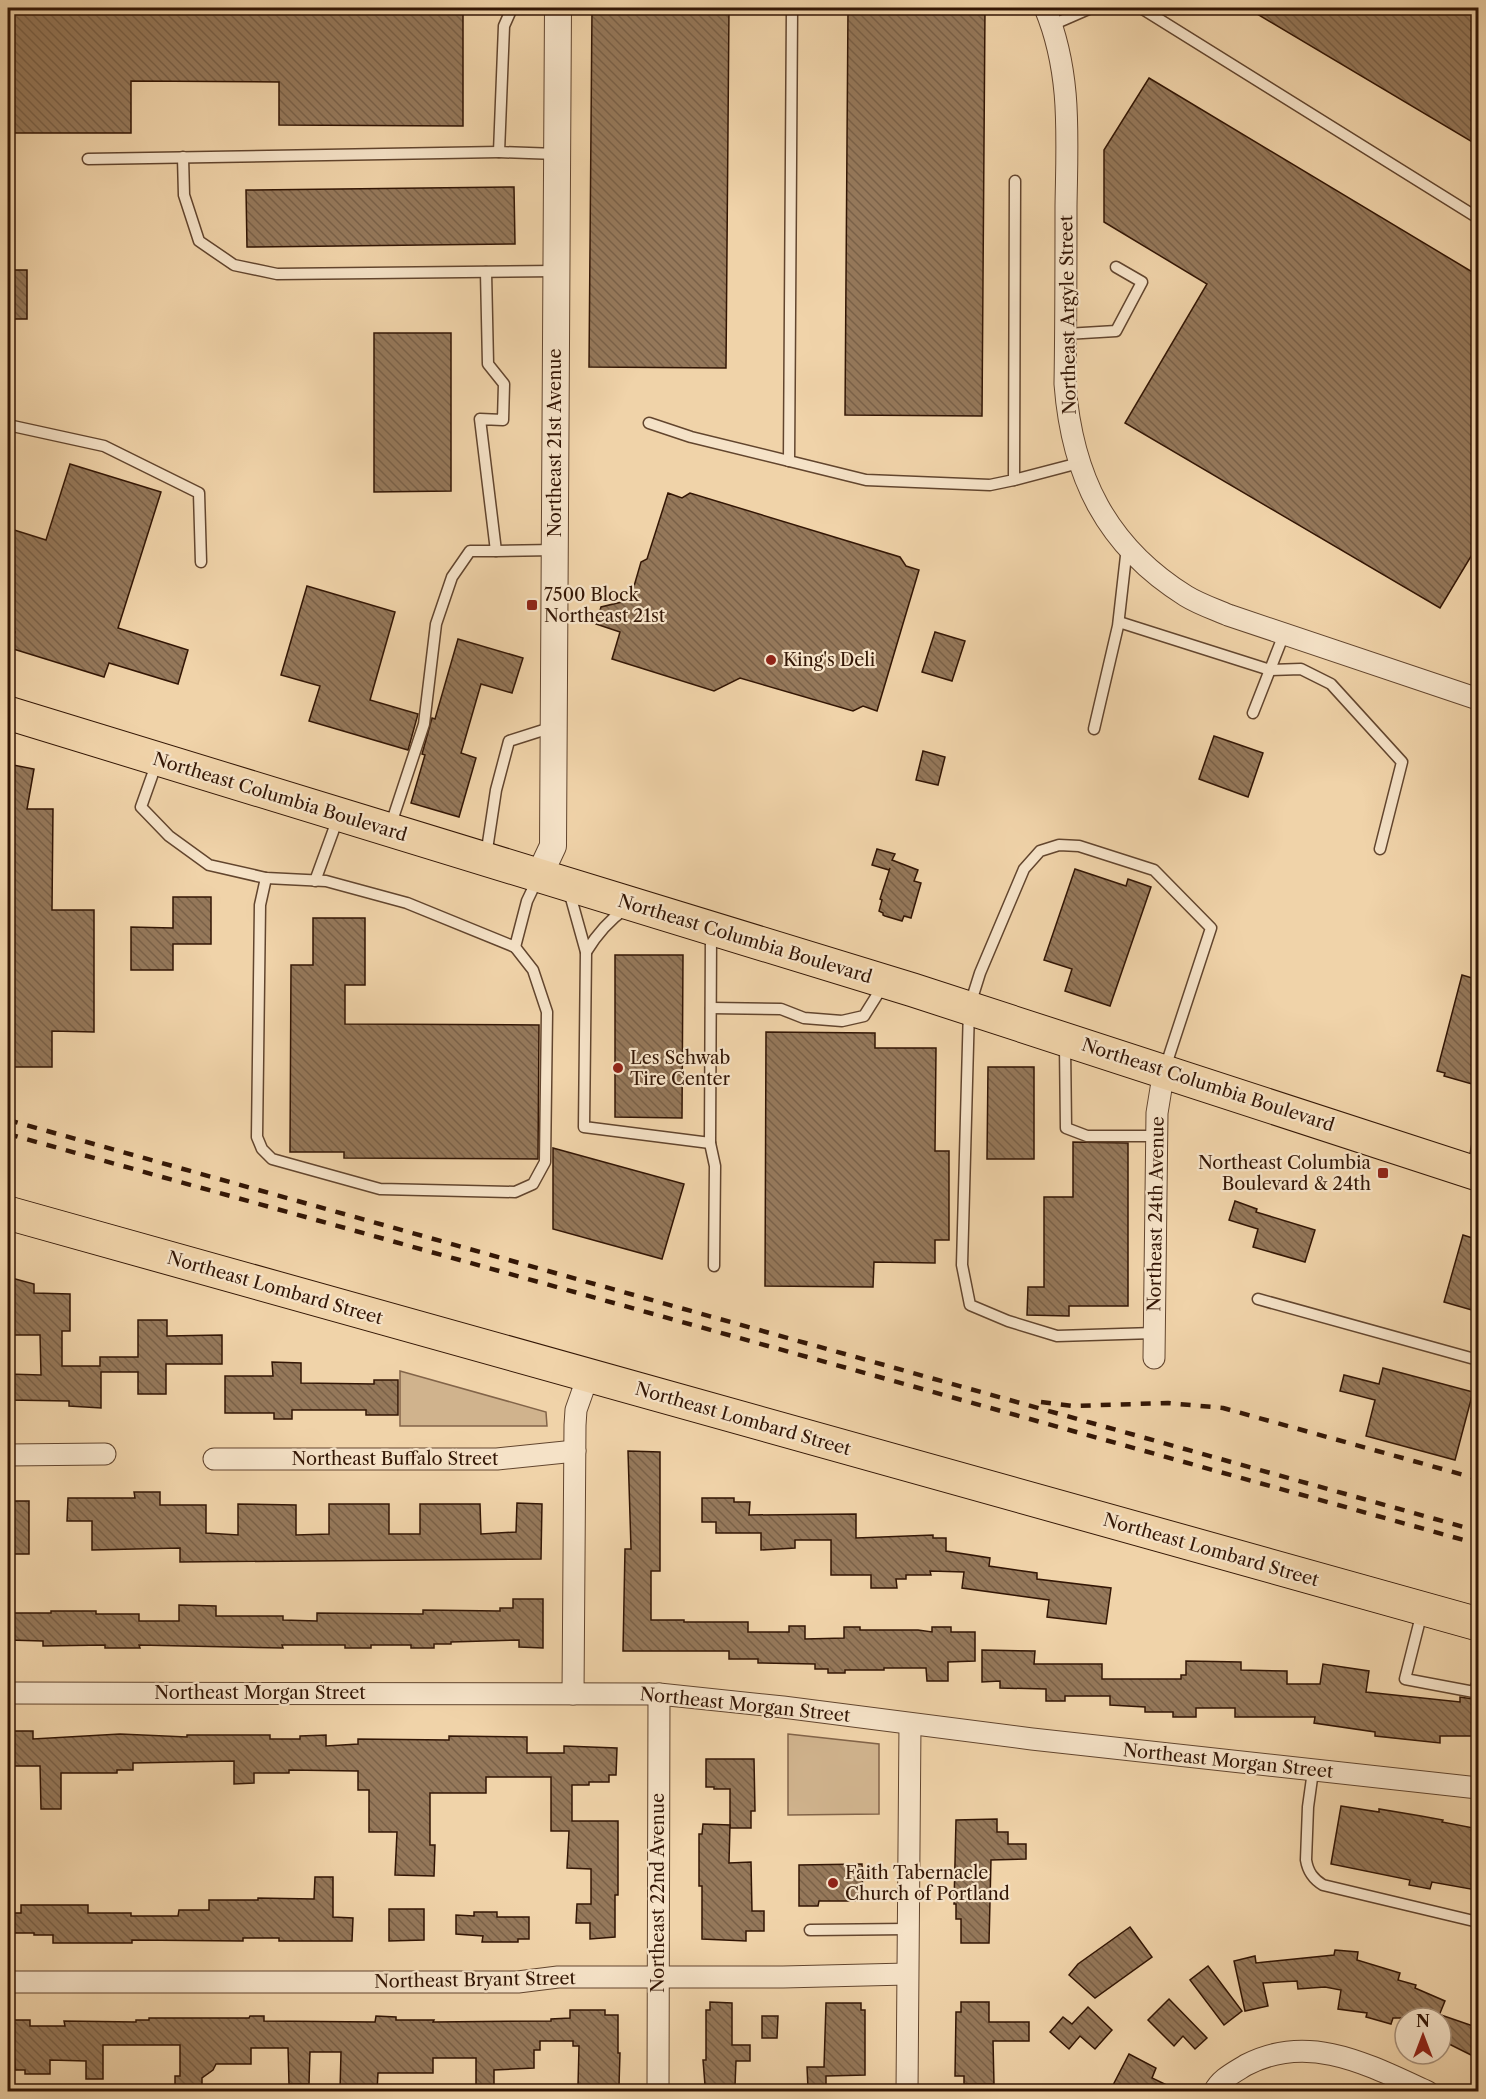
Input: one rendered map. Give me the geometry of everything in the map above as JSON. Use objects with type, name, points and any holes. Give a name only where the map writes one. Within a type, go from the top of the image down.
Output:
[{"type":"main road","name":"Northeast Columbia Boulevard","points":[[8,713],[886,982],[1164,1070],[1476,1163]]},
{"type":"main road","name":"Northeast Lombard Street","points":[[8,1213],[1479,1624]]},
{"type":"street","name":"Northeast 21st Avenue","points":[[553,880],[558,8]]},
{"type":"street","name":"Northeast Argyle Street","points":[[1049,16],[1061,53],[1067,108],[1065,334],[1067,416],[1083,477],[1116,534],[1160,578],[1188,597],[1228,615],[1479,699]]},
{"type":"street","name":"Northeast 24th Avenue","points":[[1154,1358],[1157,1113],[1164,1070]]},
{"type":"street","points":[[573,1694],[574,1451],[576,1410],[588,1376]]},
{"type":"street","name":"Northeast Buffalo Street","points":[[214,1459],[497,1459],[574,1451]]},
{"type":"street","points":[[8,1455],[105,1454]]},
{"type":"street","name":"Northeast Morgan Street","points":[[8,1693],[659,1694],[1313,1771],[1479,1788]]},
{"type":"street","name":"Northeast 22nd Avenue","points":[[657,2091],[659,1694]]},
{"type":"street","points":[[907,2091],[910,1724]]},
{"type":"street","name":"Northeast Bryant Street","points":[[8,1982],[518,1982],[558,1977],[658,1978],[907,1974]]},
{"type":"street","points":[[1214,2091],[1231,2074],[1254,2061],[1276,2053],[1304,2051],[1335,2055],[1365,2064],[1428,2091]]},
{"type":"lane","points":[[499,152],[504,26],[512,8]]},
{"type":"lane","points":[[789,461],[792,8]]},
{"type":"lane","points":[[1049,16],[1091,8]]},
{"type":"lane","points":[[1135,8],[1141,8],[1479,218]]},
{"type":"lane","points":[[88,159],[499,152],[557,154]]},
{"type":"lane","points":[[183,157],[184,195],[199,241],[234,265],[277,274],[556,271]]},
{"type":"lane","points":[[1014,480],[1015,181]]},
{"type":"lane","points":[[1065,334],[1116,331],[1142,282],[1116,267]]},
{"type":"lane","points":[[486,272],[488,364],[504,384],[503,420],[480,419],[496,551]]},
{"type":"lane","points":[[649,423],[691,437],[866,480],[990,485],[1079,463]]},
{"type":"lane","points":[[8,425],[104,446],[199,493],[201,562]]},
{"type":"lane","points":[[1094,729],[1119,622],[1126,546]]},
{"type":"lane","points":[[389,830],[424,724],[436,624],[452,577],[470,551],[555,550]]},
{"type":"lane","points":[[1119,622],[1270,670],[1301,669],[1331,684],[1402,762],[1380,849]]},
{"type":"lane","points":[[1253,712],[1284,634]]},
{"type":"lane","points":[[485,860],[496,790],[509,741],[553,727]]},
{"type":"lane","points":[[158,759],[141,807],[169,836],[209,865],[266,878],[326,881],[407,903],[515,947],[533,970],[547,1012],[545,1162],[533,1184],[515,1192],[380,1189],[272,1159],[262,1149],[257,1137],[260,905],[266,878]]},
{"type":"lane","points":[[315,881],[339,815]]},
{"type":"lane","points":[[1154,1333],[1057,1336],[1008,1322],[970,1305],[962,1265],[969,1008],[980,973],[1024,869],[1040,851],[1059,845],[1079,846],[1154,870],[1211,928],[1164,1070]]},
{"type":"lane","points":[[515,947],[527,901],[553,880],[586,952],[584,1127],[710,1143]]},
{"type":"lane","points":[[586,952],[599,931],[631,904]]},
{"type":"lane","points":[[711,929],[710,1143],[715,1166],[714,1266]]},
{"type":"lane","points":[[711,1008],[781,1009],[804,1018],[842,1021],[864,1016],[886,982]]},
{"type":"lane","points":[[1065,1038],[1066,1128],[1087,1136],[1157,1136]]},
{"type":"lane","points":[[1258,1299],[1479,1360]]},
{"type":"lane","points":[[1423,1609],[1406,1679],[1474,1692],[1479,1682]]},
{"type":"lane","points":[[1313,1771],[1308,1807],[1306,1860],[1308,1869],[1316,1881],[1323,1885],[1479,1922]]},
{"type":"lane","points":[[810,1930],[908,1929]]},
{"type":"shaded area","points":[[400,1371],[546,1412],[547,1426],[400,1426]]},
{"type":"shaded area","points":[[788,1734],[879,1744],[879,1814],[788,1815]]},
{"type":"building","points":[[8,8],[463,8],[463,126],[279,125],[279,82],[131,81],[131,133],[8,133]]},
{"type":"building","points":[[592,8],[729,8],[726,368],[589,367]]},
{"type":"building","points":[[848,8],[985,8],[982,416],[845,415]]},
{"type":"building","points":[[1247,8],[1479,8],[1479,146]]},
{"type":"building","points":[[1149,78],[1479,276],[1479,543],[1440,608],[1125,423],[1207,284],[1104,222],[1104,150]]},
{"type":"building","points":[[514,187],[515,244],[247,247],[246,190]]},
{"type":"building","points":[[8,270],[27,270],[27,319],[8,319]]},
{"type":"building","points":[[374,333],[451,333],[451,491],[374,492]]},
{"type":"building","points":[[70,464],[161,492],[118,628],[188,650],[178,684],[109,663],[104,677],[10,648],[15,632],[8,629],[8,528],[46,540]]},
{"type":"building","points":[[668,493],[682,498],[690,493],[900,557],[906,566],[919,570],[877,711],[863,706],[853,711],[740,678],[714,691],[612,659],[620,632],[596,624],[601,607],[630,600],[641,562],[647,559]]},
{"type":"building","points":[[307,586],[395,612],[370,700],[418,714],[408,750],[309,721],[320,686],[281,675]]},
{"type":"building","points":[[935,632],[965,641],[952,681],[922,672]]},
{"type":"building","points":[[458,639],[523,658],[512,693],[481,684],[461,753],[476,758],[459,817],[411,803],[425,755],[422,754],[432,718],[435,719]]},
{"type":"building","points":[[1214,736],[1263,753],[1248,797],[1199,779]]},
{"type":"building","points":[[923,751],[945,757],[938,785],[916,780]]},
{"type":"building","points":[[8,764],[34,769],[27,809],[53,809],[52,910],[94,910],[94,1032],[52,1031],[52,1067],[8,1067]]},
{"type":"building","points":[[877,849],[895,854],[892,860],[918,870],[914,881],[921,883],[911,918],[904,916],[902,921],[885,916],[879,911],[882,900],[880,899],[890,868],[889,870],[872,865]]},
{"type":"building","points":[[1075,869],[1126,886],[1128,879],[1151,887],[1110,1006],[1065,991],[1072,969],[1044,960]]},
{"type":"building","points":[[173,897],[211,897],[211,944],[173,944],[173,970],[131,970],[131,927],[173,928]]},
{"type":"building","points":[[313,918],[365,918],[365,985],[345,985],[345,1024],[539,1025],[538,1159],[344,1158],[344,1152],[290,1152],[291,965],[313,965]]},
{"type":"building","points":[[615,955],[683,955],[682,1118],[615,1117]]},
{"type":"building","points":[[1462,975],[1479,980],[1479,1037],[1473,1056],[1479,1058],[1479,1086],[1444,1076],[1445,1073],[1437,1071]]},
{"type":"building","points":[[766,1032],[875,1033],[875,1048],[936,1048],[935,1151],[949,1151],[949,1240],[935,1240],[935,1263],[874,1262],[873,1287],[765,1286]]},
{"type":"building","points":[[988,1067],[1034,1067],[1034,1159],[987,1159]]},
{"type":"building","points":[[1073,1142],[1128,1143],[1128,1306],[1069,1306],[1069,1316],[1027,1315],[1028,1287],[1044,1287],[1044,1197],[1073,1197]]},
{"type":"building","points":[[553,1148],[684,1184],[662,1259],[553,1229]]},
{"type":"building","points":[[1235,1201],[1257,1209],[1256,1212],[1315,1230],[1305,1262],[1253,1247],[1258,1229],[1229,1220]]},
{"type":"building","points":[[1463,1235],[1479,1240],[1479,1287],[1472,1310],[1444,1302]]},
{"type":"building","points":[[8,1277],[34,1284],[34,1293],[70,1294],[70,1331],[62,1331],[62,1366],[100,1366],[100,1357],[138,1357],[138,1320],[167,1320],[167,1336],[222,1335],[222,1364],[166,1364],[166,1394],[138,1394],[138,1372],[101,1372],[101,1408],[69,1406],[69,1401],[8,1400],[8,1374],[41,1375],[40,1335],[8,1335]]},
{"type":"building","points":[[272,1362],[301,1363],[301,1383],[374,1384],[374,1380],[398,1380],[398,1415],[366,1415],[366,1410],[292,1410],[292,1419],[274,1419],[274,1413],[225,1413],[225,1376],[273,1376]]},
{"type":"building","points":[[1383,1368],[1473,1392],[1455,1460],[1366,1436],[1375,1400],[1340,1391],[1344,1375],[1379,1384]]},
{"type":"building","points":[[628,1451],[660,1452],[660,1571],[651,1571],[651,1620],[748,1622],[748,1632],[789,1632],[789,1626],[805,1626],[805,1639],[844,1638],[844,1627],[860,1627],[860,1630],[932,1632],[932,1627],[951,1627],[951,1632],[975,1632],[975,1661],[948,1662],[948,1681],[927,1681],[926,1668],[884,1668],[884,1670],[845,1670],[845,1673],[828,1673],[828,1669],[815,1669],[815,1664],[758,1663],[758,1659],[729,1659],[729,1651],[623,1651],[625,1549],[631,1549]]},
{"type":"building","points":[[134,1492],[160,1492],[160,1505],[206,1505],[206,1533],[238,1535],[238,1504],[296,1505],[296,1535],[329,1534],[329,1504],[389,1504],[389,1534],[420,1534],[420,1504],[480,1504],[481,1534],[516,1532],[517,1503],[542,1504],[541,1559],[180,1562],[180,1548],[92,1550],[92,1521],[67,1521],[68,1498],[135,1498]]},
{"type":"building","points":[[702,1498],[734,1498],[734,1502],[750,1502],[749,1515],[856,1514],[856,1538],[933,1535],[933,1538],[946,1538],[946,1551],[990,1558],[989,1566],[1037,1573],[1037,1579],[1111,1588],[1106,1624],[1047,1617],[1049,1600],[962,1588],[964,1572],[930,1571],[931,1575],[906,1575],[906,1579],[896,1579],[897,1588],[871,1588],[871,1575],[831,1575],[831,1540],[795,1540],[795,1548],[761,1550],[761,1533],[716,1533],[716,1522],[702,1522]]},
{"type":"building","points":[[12,1501],[29,1501],[29,1554],[8,1554],[8,1514],[12,1514]]},
{"type":"building","points":[[513,1599],[543,1599],[543,1648],[519,1647],[519,1640],[451,1642],[451,1644],[434,1644],[434,1648],[411,1648],[411,1645],[371,1645],[371,1648],[345,1648],[345,1645],[282,1645],[283,1648],[139,1645],[140,1648],[105,1648],[105,1645],[43,1646],[43,1641],[8,1640],[8,1613],[96,1611],[96,1614],[139,1614],[139,1621],[179,1621],[179,1605],[216,1606],[216,1616],[283,1616],[283,1620],[317,1621],[317,1613],[423,1614],[423,1610],[500,1611],[500,1608],[513,1608]]},
{"type":"building","points":[[982,1650],[1035,1651],[1034,1664],[1102,1664],[1102,1679],[1181,1679],[1181,1675],[1186,1675],[1186,1661],[1241,1662],[1241,1670],[1287,1671],[1287,1684],[1320,1684],[1323,1664],[1369,1671],[1366,1692],[1460,1702],[1460,1697],[1479,1698],[1479,1736],[1440,1736],[1440,1743],[1375,1736],[1375,1732],[1314,1723],[1315,1717],[1235,1717],[1235,1708],[1196,1708],[1196,1717],[1173,1717],[1173,1712],[1145,1712],[1145,1707],[1110,1705],[1110,1696],[1065,1696],[1065,1701],[1046,1701],[1046,1689],[1000,1688],[1000,1681],[982,1682]]},
{"type":"building","points":[[10,1731],[33,1731],[33,1739],[120,1734],[187,1737],[187,1735],[270,1735],[270,1739],[300,1739],[300,1736],[326,1735],[326,1746],[358,1744],[358,1739],[449,1740],[449,1736],[527,1737],[527,1753],[564,1753],[564,1746],[617,1748],[616,1775],[609,1775],[609,1782],[572,1785],[572,1821],[618,1821],[618,1895],[615,1895],[615,1937],[590,1939],[590,1923],[576,1923],[577,1904],[591,1904],[591,1869],[567,1868],[569,1831],[551,1831],[551,1777],[486,1777],[486,1793],[430,1793],[430,1845],[435,1845],[434,1876],[395,1875],[397,1832],[369,1832],[369,1790],[358,1790],[358,1771],[289,1770],[289,1773],[254,1773],[254,1783],[234,1784],[234,1761],[133,1763],[133,1770],[117,1770],[117,1773],[61,1773],[61,1809],[41,1809],[40,1766],[8,1766]]},
{"type":"building","points":[[706,1759],[754,1759],[755,1811],[751,1811],[751,1828],[730,1828],[730,1789],[706,1787]]},
{"type":"building","points":[[1341,1806],[1379,1812],[1379,1809],[1479,1829],[1479,1873],[1476,1890],[1432,1882],[1430,1889],[1409,1885],[1410,1880],[1331,1864]]},
{"type":"building","points":[[997,1819],[997,1832],[1008,1832],[1008,1844],[1026,1844],[1026,1859],[991,1860],[989,1943],[961,1943],[961,1919],[956,1919],[956,1904],[954,1904],[956,1820]]},
{"type":"building","points":[[703,1824],[730,1825],[729,1863],[751,1862],[752,1911],[764,1911],[764,1931],[746,1931],[746,1941],[702,1939],[699,1834],[702,1834]]},
{"type":"building","name":"Faith Tabernacle Church of Portland","points":[[862,1864],[863,1901],[819,1901],[818,1906],[799,1906],[799,1865]]},
{"type":"building","points":[[315,1877],[333,1877],[333,1917],[353,1918],[352,1941],[279,1941],[279,1938],[243,1938],[243,1941],[132,1940],[132,1943],[53,1943],[53,1935],[8,1933],[8,1913],[21,1913],[21,1905],[88,1905],[88,1913],[178,1916],[179,1910],[209,1910],[209,1900],[314,1899]]},
{"type":"building","points":[[389,1909],[424,1909],[424,1940],[389,1941]]},
{"type":"building","points":[[474,1912],[497,1912],[497,1917],[529,1917],[529,1939],[518,1939],[518,1942],[482,1942],[483,1936],[456,1934],[456,1915],[474,1916]]},
{"type":"building","points":[[1130,1927],[1152,1957],[1095,1998],[1069,1975],[1078,1964]]},
{"type":"building","points":[[1335,1950],[1358,1952],[1357,1960],[1400,1973],[1398,1980],[1416,1985],[1415,1988],[1445,2001],[1443,2006],[1393,2006],[1391,2024],[1366,2017],[1367,2013],[1338,2009],[1341,1990],[1325,1987],[1298,1989],[1297,1981],[1263,1983],[1268,2006],[1245,2011],[1234,1961],[1255,1956],[1256,1963],[1334,1955]]},
{"type":"building","points":[[1208,1966],[1242,2011],[1224,2025],[1190,1980]]},
{"type":"building","points":[[1169,1999],[1207,2038],[1195,2049],[1183,2036],[1174,2046],[1148,2020]]},
{"type":"building","points":[[710,2002],[732,2003],[732,2045],[750,2045],[750,2061],[736,2061],[735,2086],[705,2085],[703,2060],[706,2060],[706,2010],[710,2010]]},
{"type":"building","points":[[961,2002],[989,2002],[989,2022],[1029,2022],[1029,2041],[993,2041],[994,2084],[964,2084],[964,2076],[955,2076],[956,2012],[961,2012]]},
{"type":"building","points":[[826,2003],[861,2003],[861,2010],[865,2010],[865,2075],[826,2076],[826,2087],[808,2088],[807,2067],[824,2067]]},
{"type":"building","points":[[1088,2007],[1112,2030],[1095,2049],[1080,2036],[1069,2049],[1050,2032],[1063,2017],[1072,2024]]},
{"type":"building","points":[[570,2010],[605,2010],[605,2015],[618,2015],[619,2086],[578,2086],[579,2046],[573,2046],[573,2041],[540,2041],[540,2050],[534,2050],[534,2068],[494,2070],[494,2091],[476,2091],[476,2058],[433,2058],[433,2073],[378,2073],[377,2091],[340,2091],[341,2052],[310,2052],[309,2084],[289,2084],[288,2048],[251,2048],[251,2064],[216,2064],[213,2070],[202,2078],[202,2091],[175,2091],[175,2076],[180,2076],[180,2045],[103,2045],[103,2079],[86,2079],[86,2061],[50,2060],[50,2074],[25,2074],[25,2070],[15,2070],[14,2048],[8,2048],[8,2020],[30,2020],[30,2026],[65,2026],[64,2021],[136,2022],[136,2020],[149,2020],[149,2018],[249,2018],[250,2016],[264,2016],[264,2021],[375,2022],[376,2016],[396,2017],[396,2020],[434,2020],[433,2022],[551,2021],[551,2019],[570,2018]]},
{"type":"building","points":[[762,2016],[778,2016],[777,2038],[762,2038]]},
{"type":"building","points":[[1453,2019],[1479,2028],[1479,2059],[1453,2046]]},
{"type":"building","points":[[1129,2054],[1156,2068],[1152,2078],[1179,2091],[1110,2091]]},
{"type":"railway","points":[[8,1120],[1478,1531]]},
{"type":"railway","points":[[8,1134],[1478,1544]]},
{"type":"railway","points":[[1041,1402],[1072,1406],[1168,1403],[1223,1408],[1478,1479]]},
{"type":"place","name":"7500 Block Northeast 21st","points":[[532,605]]},
{"type":"place","name":"King's Deli","points":[[771,660]]},
{"type":"place","name":"Les Schwab Tire Center","points":[[618,1068]]},
{"type":"place","name":"Northeast Columbia Boulevard & 24th","points":[[1383,1173]]},
{"type":"place","name":"Faith Tabernacle Church of Portland","points":[[833,1883]]}]
